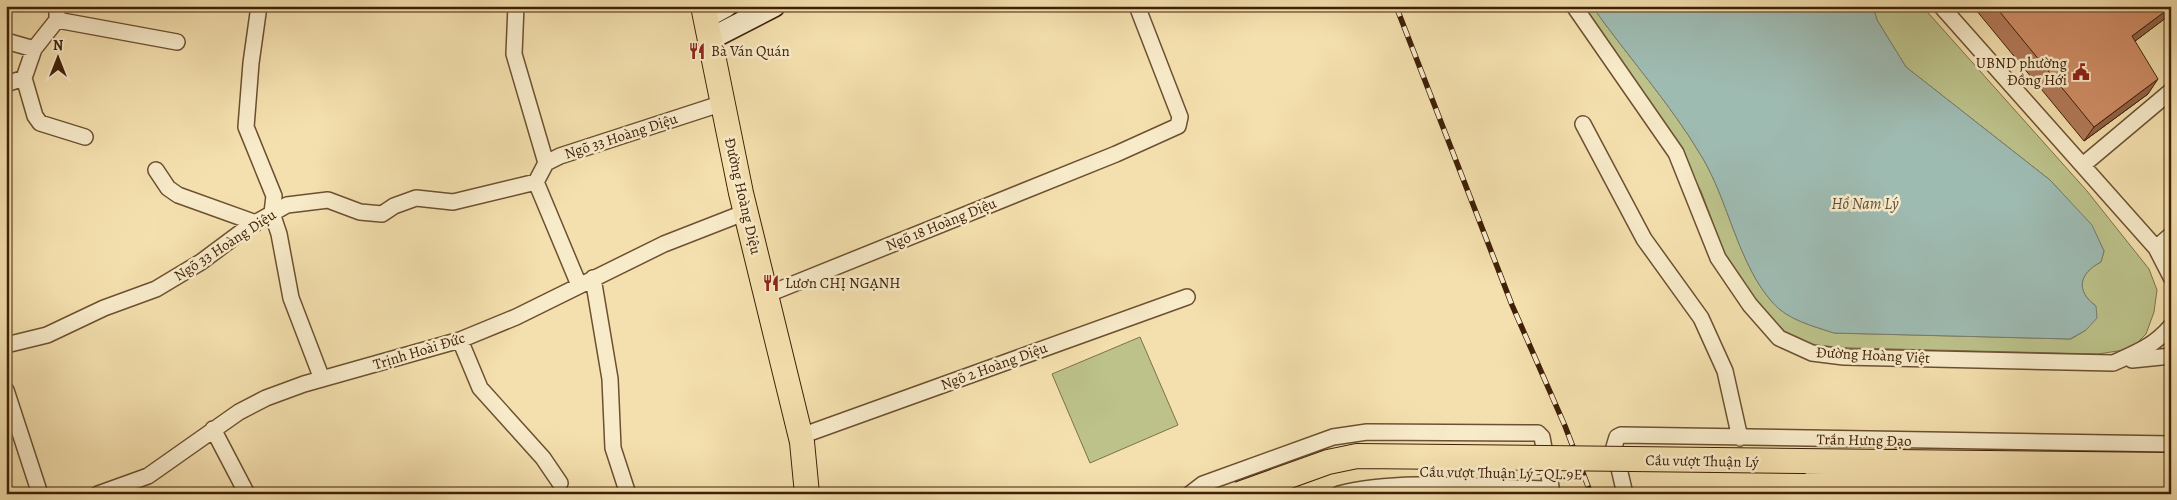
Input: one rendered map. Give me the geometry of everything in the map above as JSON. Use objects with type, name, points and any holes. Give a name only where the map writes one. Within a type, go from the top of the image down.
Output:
[{"type":"main road","name":"Đường Hoàng Diệu","points":[[711,17],[723,103],[746,212],[801,439],[807,494]]},
{"type":"main road","name":"Đường Hoàng Diệu","points":[[801,439],[823,494]]},
{"type":"main road","name":"Cầu vượt Thuận Lý","points":[[1239,494],[1328,462],[1357,456],[2171,465]]},
{"type":"main road","name":"Cầu vượt Thuận Lý - QL.9E","points":[[1284,494],[1340,474],[1371,471],[2171,484]]},
{"type":"street","points":[[258,6],[246,127],[274,196],[272,213],[279,234],[291,298],[322,380]]},
{"type":"street","points":[[516,6],[514,54],[546,163]]},
{"type":"street","points":[[711,17],[774,6]]},
{"type":"street","name":"Ngõ 18 Hoàng Diệu","points":[[766,295],[1116,154],[1178,126],[1180,117],[1137,6]]},
{"type":"street","name":"Đường Hoàng Việt","points":[[1574,6],[1676,153],[1718,258],[1750,305],[1779,338],[1812,353],[1844,357],[2113,362],[2144,350],[2161,338],[2171,326]]},
{"type":"street","points":[[1947,8],[2156,248],[2171,271]]},
{"type":"street","points":[[85,137],[40,123],[35,116],[24,78],[34,49],[57,13],[177,42]]},
{"type":"street","points":[[6,41],[34,49]]},
{"type":"street","points":[[6,84],[24,78]]},
{"type":"street","points":[[2083,165],[2171,91]]},
{"type":"street","name":"Ngõ 33 Hoàng Diệu","points":[[6,345],[47,335],[104,308],[156,289],[201,262],[256,223],[287,205],[328,200],[360,212],[382,214],[394,206],[416,198],[453,202],[536,182],[546,163],[560,156],[723,103]]},
{"type":"street","points":[[1583,124],[1644,239],[1701,318],[1725,371],[1740,438]]},
{"type":"street","points":[[156,170],[168,188],[178,195],[256,223]]},
{"type":"street","points":[[536,182],[579,285]]},
{"type":"street","name":"Trịnh Hoài Đức","points":[[98,494],[148,476],[214,429],[266,398],[460,340],[516,317],[664,244],[746,212]]},
{"type":"street","points":[[2156,248],[2171,235]]},
{"type":"street","points":[[2156,248],[2171,277]]},
{"type":"street","points":[[593,278],[610,379],[613,448],[628,494]]},
{"type":"street","name":"Ngõ 2 Hoàng Diệu","points":[[801,439],[1187,297]]},
{"type":"street","points":[[460,340],[480,388],[531,444],[560,483]]},
{"type":"street","points":[[2113,362],[2171,356]]},
{"type":"street","points":[[6,390],[40,494]]},
{"type":"street","points":[[214,429],[248,494]]},
{"type":"street","points":[[1190,494],[1203,484],[1333,437],[1367,432],[1538,433],[1542,437],[1551,487],[1549,489],[1425,490],[1374,488],[1339,494]]},
{"type":"street","name":"Trần Hưng Đạo","points":[[1624,494],[1614,447],[1617,437],[2171,444]]},
{"type":"green space","points":[[1579,6],[1592,6],[1690,137],[1720,193],[1742,252],[1751,270],[1773,303],[1786,314],[1801,322],[1834,333],[2071,339],[2086,330],[2096,306],[2085,294],[2082,282],[2088,271],[2101,262],[2104,251],[2091,225],[2050,180],[1906,67],[1877,20],[1873,6],[1922,6],[2087,191],[2149,269],[2157,290],[2154,312],[2146,334],[2131,349],[2098,354],[1852,348],[1810,345],[1789,336],[1747,291],[1724,252],[1701,191],[1669,135]]},
{"type":"green space","points":[[1140,337],[1178,425],[1090,463],[1052,374]]},
{"type":"water","name":"Hồ Nam Lý","points":[[1592,6],[1873,6],[1877,20],[1906,67],[2050,180],[2092,225],[2104,251],[2101,262],[2088,271],[2082,283],[2085,294],[2096,306],[2097,318],[2086,330],[2070,339],[1834,333],[1801,322],[1786,314],[1773,303],[1751,270],[1742,252],[1720,193],[1690,137]]},
{"type":"building","name":"UBND phường Đồng Hới","points":[[1995,6],[2171,6],[2132,36],[2158,79],[2094,127]]},
{"type":"railway","points":[[1396,6],[1512,305],[1565,426],[1591,494]]},
{"type":"place","name":"Bà Ván Quán","points":[[697,51]]},
{"type":"place","name":"UBND phường Đồng Hới","points":[[2081,72]]},
{"type":"place","name":"Lươn CHỊ NGẠNH","points":[[771,283]]}]
